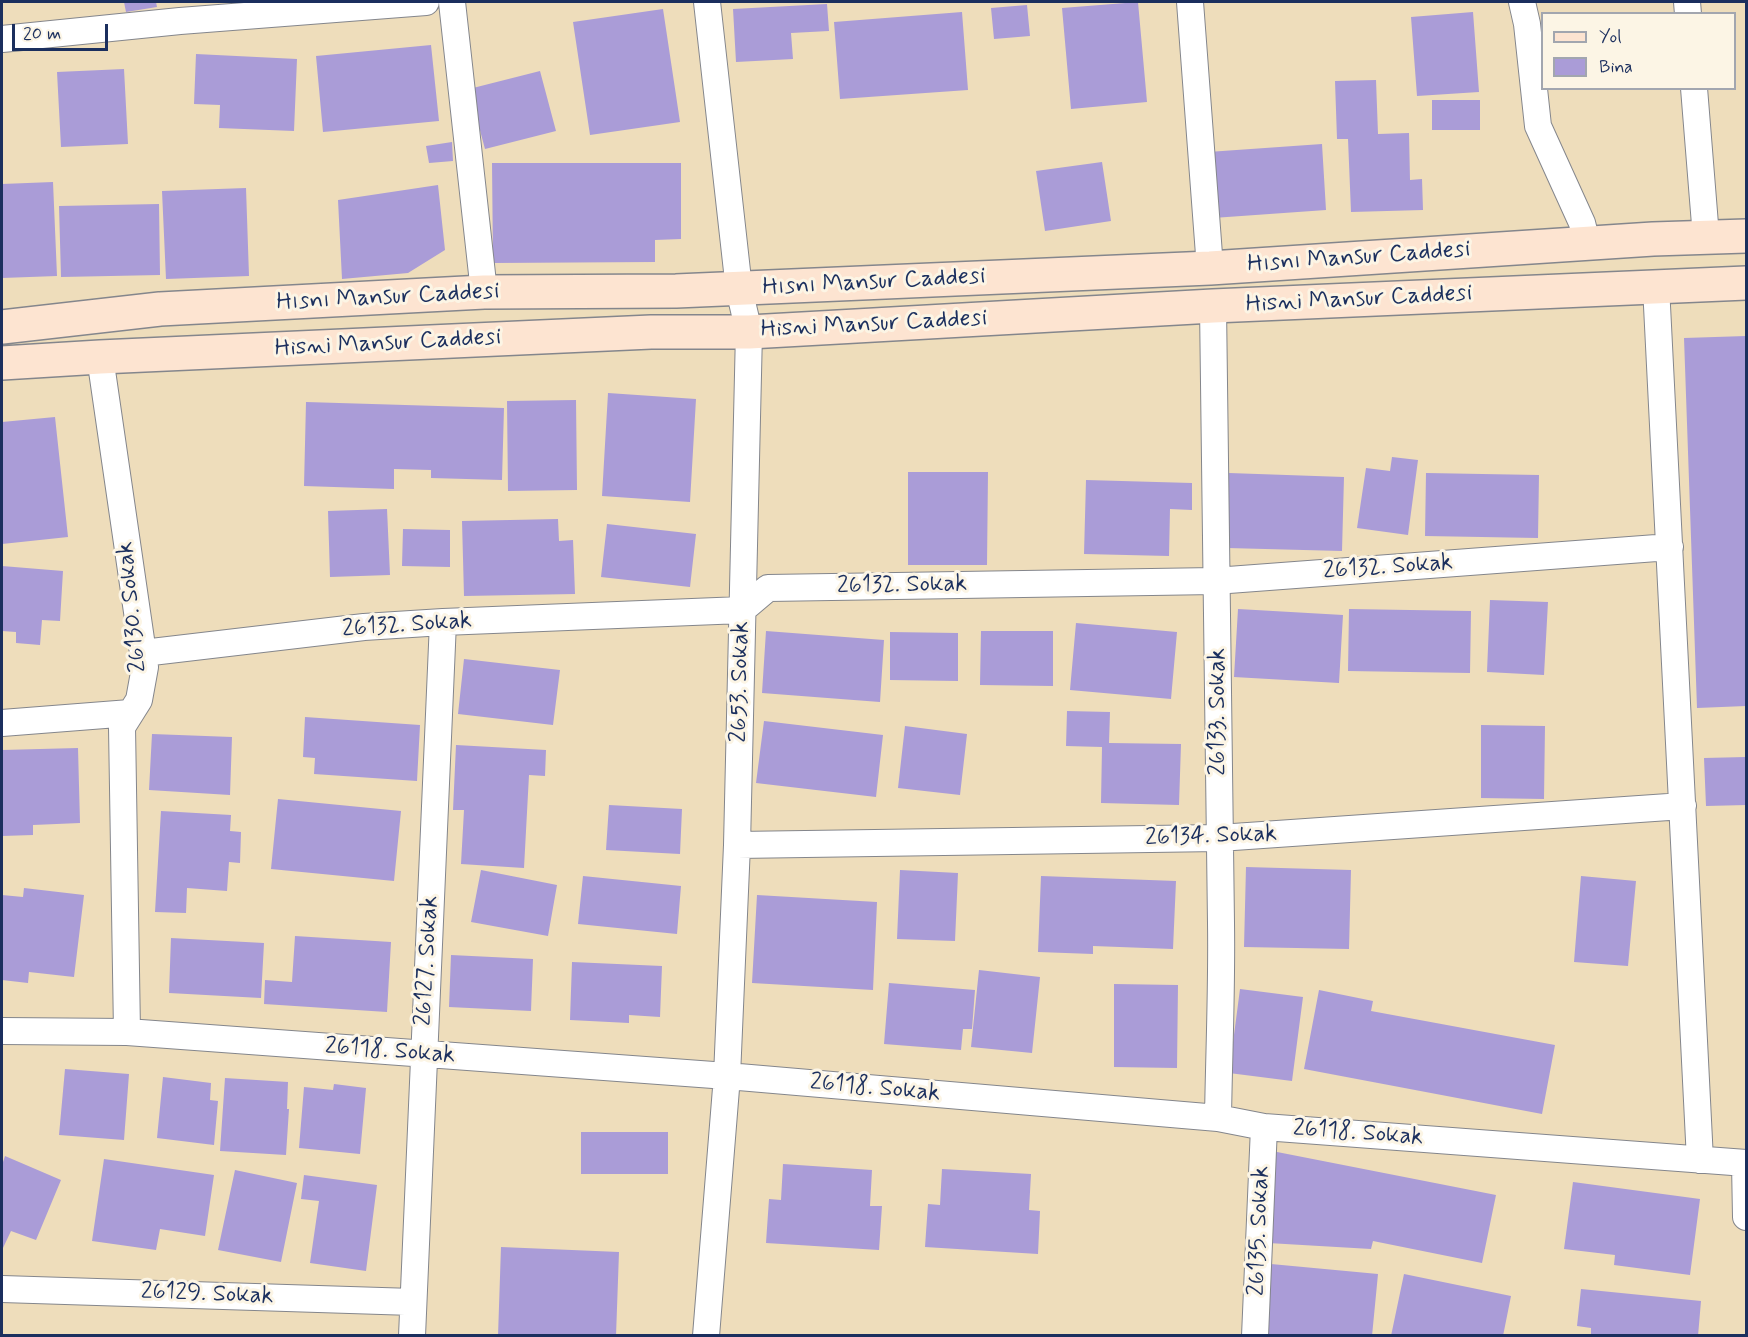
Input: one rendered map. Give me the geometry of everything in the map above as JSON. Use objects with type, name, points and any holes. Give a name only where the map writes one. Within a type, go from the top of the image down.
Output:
[{"type":"main road","name":"Hısnı Mansur Caddesi","points":[[2,327],[160,309],[484,292],[738,289],[1210,268],[1587,243],[1746,236]]},
{"type":"main road","name":"Hisni Mansur Caddesi","points":[[2,363],[651,332],[749,332],[1213,306],[1746,283]]},
{"type":"street","points":[[2,39],[180,21],[426,2]]},
{"type":"street","points":[[452,2],[484,292]]},
{"type":"street","name":"2653. Sokak","points":[[706,1335],[727,1076],[737,845],[749,332],[738,289],[707,2]]},
{"type":"street","points":[[1190,2],[1210,268]]},
{"type":"street","points":[[1522,2],[1527,24],[1538,126],[1582,223],[1587,243]]},
{"type":"street","points":[[1694,90],[1706,237]]},
{"type":"street","points":[[1656,286],[1671,547],[1700,1160]]},
{"type":"street","name":"26133. Sokak","points":[[1213,306],[1221,925],[1218,1118]]},
{"type":"street","name":"26130. Sokak","points":[[100,357],[145,668],[139,700],[122,727],[127,1032]]},
{"type":"street","name":"26132. Sokak","points":[[143,653],[364,627],[742,610],[768,588],[1215,581],[1671,547]]},
{"type":"street","name":"26127. Sokak","points":[[412,1335],[443,622]]},
{"type":"street","points":[[2,723],[130,713]]},
{"type":"street","name":"26134. Sokak","points":[[737,845],[1219,838],[1683,806]]},
{"type":"street","name":"26118. Sokak","points":[[2,1031],[127,1032],[727,1076],[1218,1118],[1264,1126],[1746,1163]]},
{"type":"street","name":"26135. Sokak","points":[[1255,1335],[1264,1126]]},
{"type":"street","points":[[1746,1163],[1746,1217]]},
{"type":"street","name":"26129. Sokak","points":[[2,1289],[413,1302]]},
{"type":"building","points":[[124,2],[156,2],[157,7],[126,12]]},
{"type":"building","points":[[1138,2],[1147,102],[1071,109],[1062,8]]},
{"type":"building","points":[[827,4],[829,31],[791,33],[793,59],[736,62],[733,9]]},
{"type":"building","points":[[1027,5],[1030,36],[994,39],[991,8]]},
{"type":"building","points":[[663,9],[680,122],[590,135],[573,22]]},
{"type":"building","points":[[962,12],[968,90],[840,99],[834,22]]},
{"type":"building","points":[[1473,12],[1479,92],[1417,96],[1411,17]]},
{"type":"building","points":[[431,45],[439,121],[323,132],[316,56]]},
{"type":"building","points":[[196,54],[297,59],[294,131],[219,128],[220,105],[194,104]]},
{"type":"building","points":[[124,69],[128,144],[61,147],[57,72]]},
{"type":"building","points":[[540,71],[556,131],[485,149],[469,89]]},
{"type":"building","points":[[1376,80],[1378,134],[1409,133],[1410,180],[1422,179],[1423,210],[1351,212],[1348,139],[1337,139],[1335,81]]},
{"type":"building","points":[[1432,100],[1480,100],[1480,130],[1432,130]]},
{"type":"building","points":[[452,142],[453,161],[429,163],[426,146]]},
{"type":"building","points":[[1322,144],[1326,210],[1213,218],[1208,152]]},
{"type":"building","points":[[1102,162],[1111,221],[1045,231],[1036,171]]},
{"type":"building","points":[[492,163],[681,163],[681,239],[655,240],[655,262],[493,263]]},
{"type":"building","points":[[53,182],[57,276],[2,278],[2,184]]},
{"type":"building","points":[[438,185],[445,250],[408,273],[342,279],[338,200]]},
{"type":"building","points":[[246,188],[249,276],[166,279],[162,191]]},
{"type":"building","points":[[159,204],[160,275],[61,277],[59,206]]},
{"type":"building","points":[[1746,336],[1746,706],[1697,708],[1684,338]]},
{"type":"building","points":[[608,393],[696,399],[690,502],[602,496]]},
{"type":"building","points":[[576,400],[577,490],[508,491],[507,401]]},
{"type":"building","points":[[306,402],[504,408],[502,480],[431,478],[431,470],[394,469],[394,489],[304,486]]},
{"type":"building","points":[[55,417],[68,537],[2,544],[2,422]]},
{"type":"building","points":[[1392,457],[1418,460],[1408,535],[1357,528],[1366,468],[1390,471]]},
{"type":"building","points":[[908,472],[988,472],[987,565],[908,565]]},
{"type":"building","points":[[1229,473],[1344,477],[1342,551],[1227,548]]},
{"type":"building","points":[[1426,473],[1539,475],[1538,538],[1425,536]]},
{"type":"building","points":[[1086,480],[1192,483],[1192,510],[1170,509],[1169,556],[1084,554]]},
{"type":"building","points":[[387,509],[390,575],[330,577],[328,511]]},
{"type":"building","points":[[558,519],[559,541],[573,540],[575,594],[464,596],[462,521]]},
{"type":"building","points":[[607,524],[696,534],[690,587],[601,577]]},
{"type":"building","points":[[403,529],[450,530],[450,567],[402,566]]},
{"type":"building","points":[[2,566],[63,571],[60,621],[42,620],[40,645],[16,643],[16,632],[2,631]]},
{"type":"building","points":[[1490,600],[1548,602],[1544,675],[1487,672]]},
{"type":"building","points":[[1238,609],[1343,615],[1339,683],[1234,677]]},
{"type":"building","points":[[1349,609],[1471,611],[1470,673],[1348,671]]},
{"type":"building","points":[[1076,623],[1177,632],[1171,699],[1070,690]]},
{"type":"building","points":[[766,631],[884,640],[880,702],[762,693]]},
{"type":"building","points":[[981,631],[1053,631],[1053,686],[980,685]]},
{"type":"building","points":[[890,632],[958,633],[958,681],[890,680]]},
{"type":"building","points":[[464,659],[560,670],[553,725],[458,714]]},
{"type":"building","points":[[1067,711],[1110,712],[1109,743],[1181,744],[1179,805],[1101,803],[1102,747],[1066,746]]},
{"type":"building","points":[[305,717],[420,725],[417,781],[314,774],[315,758],[303,757]]},
{"type":"building","points":[[764,721],[883,735],[876,797],[756,783]]},
{"type":"building","points":[[1481,725],[1545,726],[1544,799],[1481,798]]},
{"type":"building","points":[[905,726],[967,734],[960,795],[898,788]]},
{"type":"building","points":[[152,734],[232,737],[230,795],[149,790]]},
{"type":"building","points":[[456,745],[546,750],[545,776],[529,775],[524,868],[461,864],[464,810],[453,810]]},
{"type":"building","points":[[78,748],[80,823],[33,825],[33,835],[2,836],[2,750]]},
{"type":"building","points":[[1746,757],[1746,805],[1706,806],[1704,758]]},
{"type":"building","points":[[278,799],[401,811],[394,881],[271,869]]},
{"type":"building","points":[[609,805],[682,809],[680,854],[606,850]]},
{"type":"building","points":[[161,811],[231,815],[230,831],[241,832],[240,863],[229,862],[227,891],[187,888],[186,913],[155,912]]},
{"type":"building","points":[[1246,867],[1351,870],[1349,949],[1244,947]]},
{"type":"building","points":[[481,870],[557,885],[548,936],[471,922]]},
{"type":"building","points":[[900,870],[958,873],[955,941],[897,939]]},
{"type":"building","points":[[583,876],[681,886],[677,934],[578,924]]},
{"type":"building","points":[[1041,876],[1176,881],[1173,949],[1093,946],[1093,954],[1038,952]]},
{"type":"building","points":[[1581,876],[1636,881],[1628,966],[1574,962]]},
{"type":"building","points":[[24,888],[84,895],[74,977],[29,972],[28,983],[2,980],[2,895],[23,897]]},
{"type":"building","points":[[757,895],[877,902],[873,990],[752,983]]},
{"type":"building","points":[[295,936],[391,942],[387,1012],[264,1004],[265,980],[292,982]]},
{"type":"building","points":[[171,938],[264,943],[261,998],[169,993]]},
{"type":"building","points":[[451,955],[533,959],[531,1011],[449,1007]]},
{"type":"building","points":[[572,962],[662,966],[660,1017],[629,1015],[629,1023],[570,1020]]},
{"type":"building","points":[[979,970],[1040,977],[1032,1053],[971,1047]]},
{"type":"building","points":[[889,983],[975,990],[972,1029],[963,1029],[961,1050],[884,1044]]},
{"type":"building","points":[[1114,984],[1178,985],[1177,1068],[1114,1067]]},
{"type":"building","points":[[1240,989],[1303,997],[1292,1081],[1229,1073]]},
{"type":"building","points":[[1319,990],[1373,1001],[1371,1011],[1555,1045],[1542,1114],[1304,1069]]},
{"type":"building","points":[[65,1069],[129,1074],[124,1140],[59,1135]]},
{"type":"building","points":[[163,1077],[211,1083],[210,1100],[218,1101],[214,1145],[157,1138]]},
{"type":"building","points":[[225,1078],[288,1082],[286,1155],[220,1151]]},
{"type":"building","points":[[334,1084],[366,1088],[360,1154],[299,1148],[304,1087],[333,1090]]},
{"type":"building","points":[[581,1132],[668,1132],[668,1174],[581,1174]]},
{"type":"building","points":[[1272,1151],[1496,1195],[1482,1263],[1373,1241],[1371,1249],[1268,1243]]},
{"type":"building","points":[[5,1156],[61,1180],[36,1240],[11,1231],[2,1248],[2,1165]]},
{"type":"building","points":[[104,1159],[214,1175],[205,1236],[160,1229],[156,1250],[92,1241]]},
{"type":"building","points":[[783,1164],[872,1170],[870,1206],[882,1206],[879,1250],[766,1243],[769,1199],[781,1200]]},
{"type":"building","points":[[942,1169],[1031,1174],[1029,1210],[1040,1211],[1038,1254],[925,1247],[928,1204],[940,1205]]},
{"type":"building","points":[[235,1170],[297,1183],[281,1262],[218,1250]]},
{"type":"building","points":[[304,1175],[377,1185],[366,1271],[310,1263],[319,1201],[301,1199]]},
{"type":"building","points":[[1573,1182],[1700,1199],[1690,1275],[1614,1265],[1615,1255],[1564,1249]]},
{"type":"building","points":[[501,1247],[619,1252],[616,1336],[498,1336]]},
{"type":"building","points":[[1271,1264],[1378,1274],[1372,1336],[1265,1334]]},
{"type":"building","points":[[1404,1274],[1511,1296],[1503,1336],[1391,1336]]},
{"type":"building","points":[[1581,1289],[1701,1301],[1698,1336],[1591,1336],[1591,1328],[1577,1326]]}]
